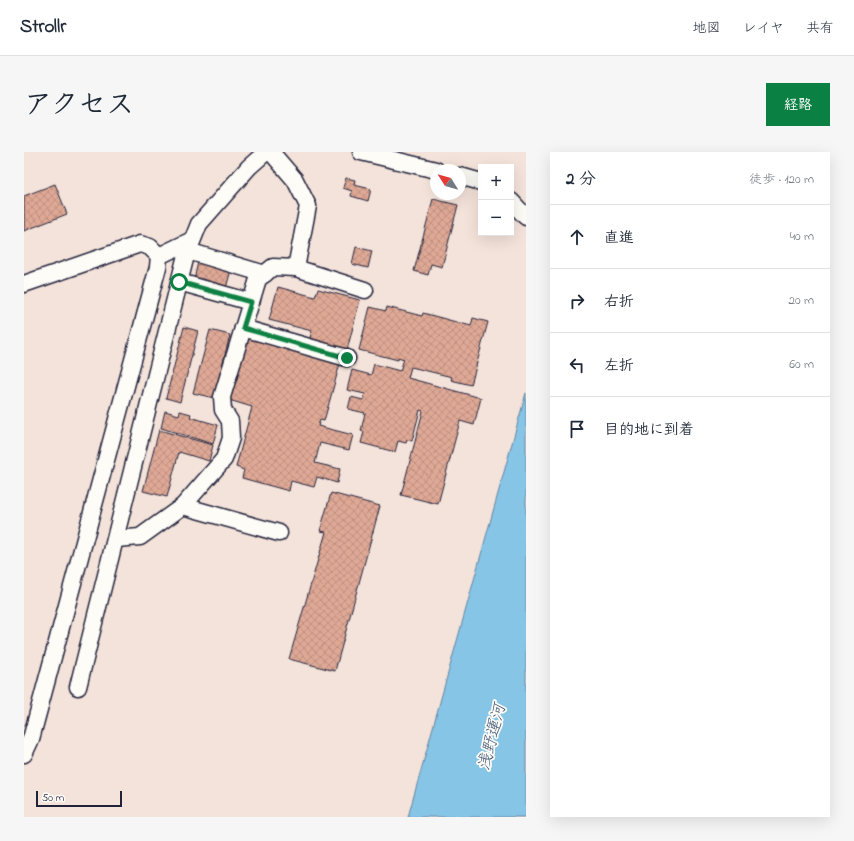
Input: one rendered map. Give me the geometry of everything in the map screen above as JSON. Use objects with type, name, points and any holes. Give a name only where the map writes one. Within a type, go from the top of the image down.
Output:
[{"type":"street","points":[[78,687],[179,282],[190,246],[199,224],[250,167],[266,152]]},
{"type":"street","points":[[271,152],[295,180],[308,206],[296,268]]},
{"type":"street","points":[[361,152],[430,169]]},
{"type":"street","points":[[466,178],[478,181]]},
{"type":"street","points":[[514,204],[526,217]]},
{"type":"street","points":[[24,284],[140,244],[150,247],[159,256]]},
{"type":"street","points":[[159,256],[190,246],[265,274]]},
{"type":"street","points":[[24,754],[39,709],[158,267],[159,256]]},
{"type":"street","points":[[116,539],[140,537],[183,506],[224,460],[230,438],[230,421],[223,410],[222,397],[258,279],[273,267],[296,268],[365,290]]},
{"type":"street","points":[[179,282],[251,302]]},
{"type":"street","points":[[243,328],[347,358]]},
{"type":"street","points":[[183,506],[279,533]]},
{"type":"water","name":"浅野運河","points":[[526,393],[526,817],[408,817]]},
{"type":"building","points":[[346,178],[355,180],[354,185],[371,189],[368,201],[351,196],[352,191],[343,188]]},
{"type":"building","points":[[55,184],[67,214],[24,231],[24,196]]},
{"type":"building","points":[[433,200],[458,205],[442,267],[431,264],[428,275],[414,271]]},
{"type":"building","points":[[356,247],[372,251],[368,268],[352,264]]},
{"type":"building","points":[[198,262],[231,270],[226,288],[194,280]]},
{"type":"building","points":[[278,287],[315,297],[318,289],[360,300],[347,350],[341,360],[324,421],[320,420],[318,426],[353,435],[349,450],[320,443],[315,463],[340,469],[337,483],[317,477],[314,487],[291,481],[289,491],[242,478],[244,470],[236,467],[252,407],[229,400],[246,335],[306,351],[312,331],[269,320]]},
{"type":"building","points":[[370,307],[386,311],[387,307],[422,316],[423,313],[471,326],[473,318],[488,322],[471,385],[451,380],[452,377],[411,367],[408,378],[481,398],[474,425],[460,421],[438,504],[401,495],[423,411],[420,410],[412,441],[407,440],[406,443],[398,441],[395,452],[361,443],[364,432],[361,431],[365,413],[348,409],[351,397],[363,400],[365,394],[347,390],[352,370],[371,375],[374,364],[400,371],[404,359],[398,357],[398,360],[359,350]]},
{"type":"building","points":[[184,327],[198,331],[180,402],[166,398]]},
{"type":"building","points":[[210,330],[230,335],[214,398],[193,393]]},
{"type":"building","points":[[165,411],[179,415],[180,411],[191,414],[190,417],[218,425],[213,444],[161,428]]},
{"type":"building","points":[[159,430],[213,445],[209,461],[179,452],[167,497],[143,491]]},
{"type":"building","points":[[331,493],[380,506],[335,671],[289,659],[326,532],[320,531]]},
{"type":"route","points":[[179,282],[251,302],[243,328],[347,358]]}]
